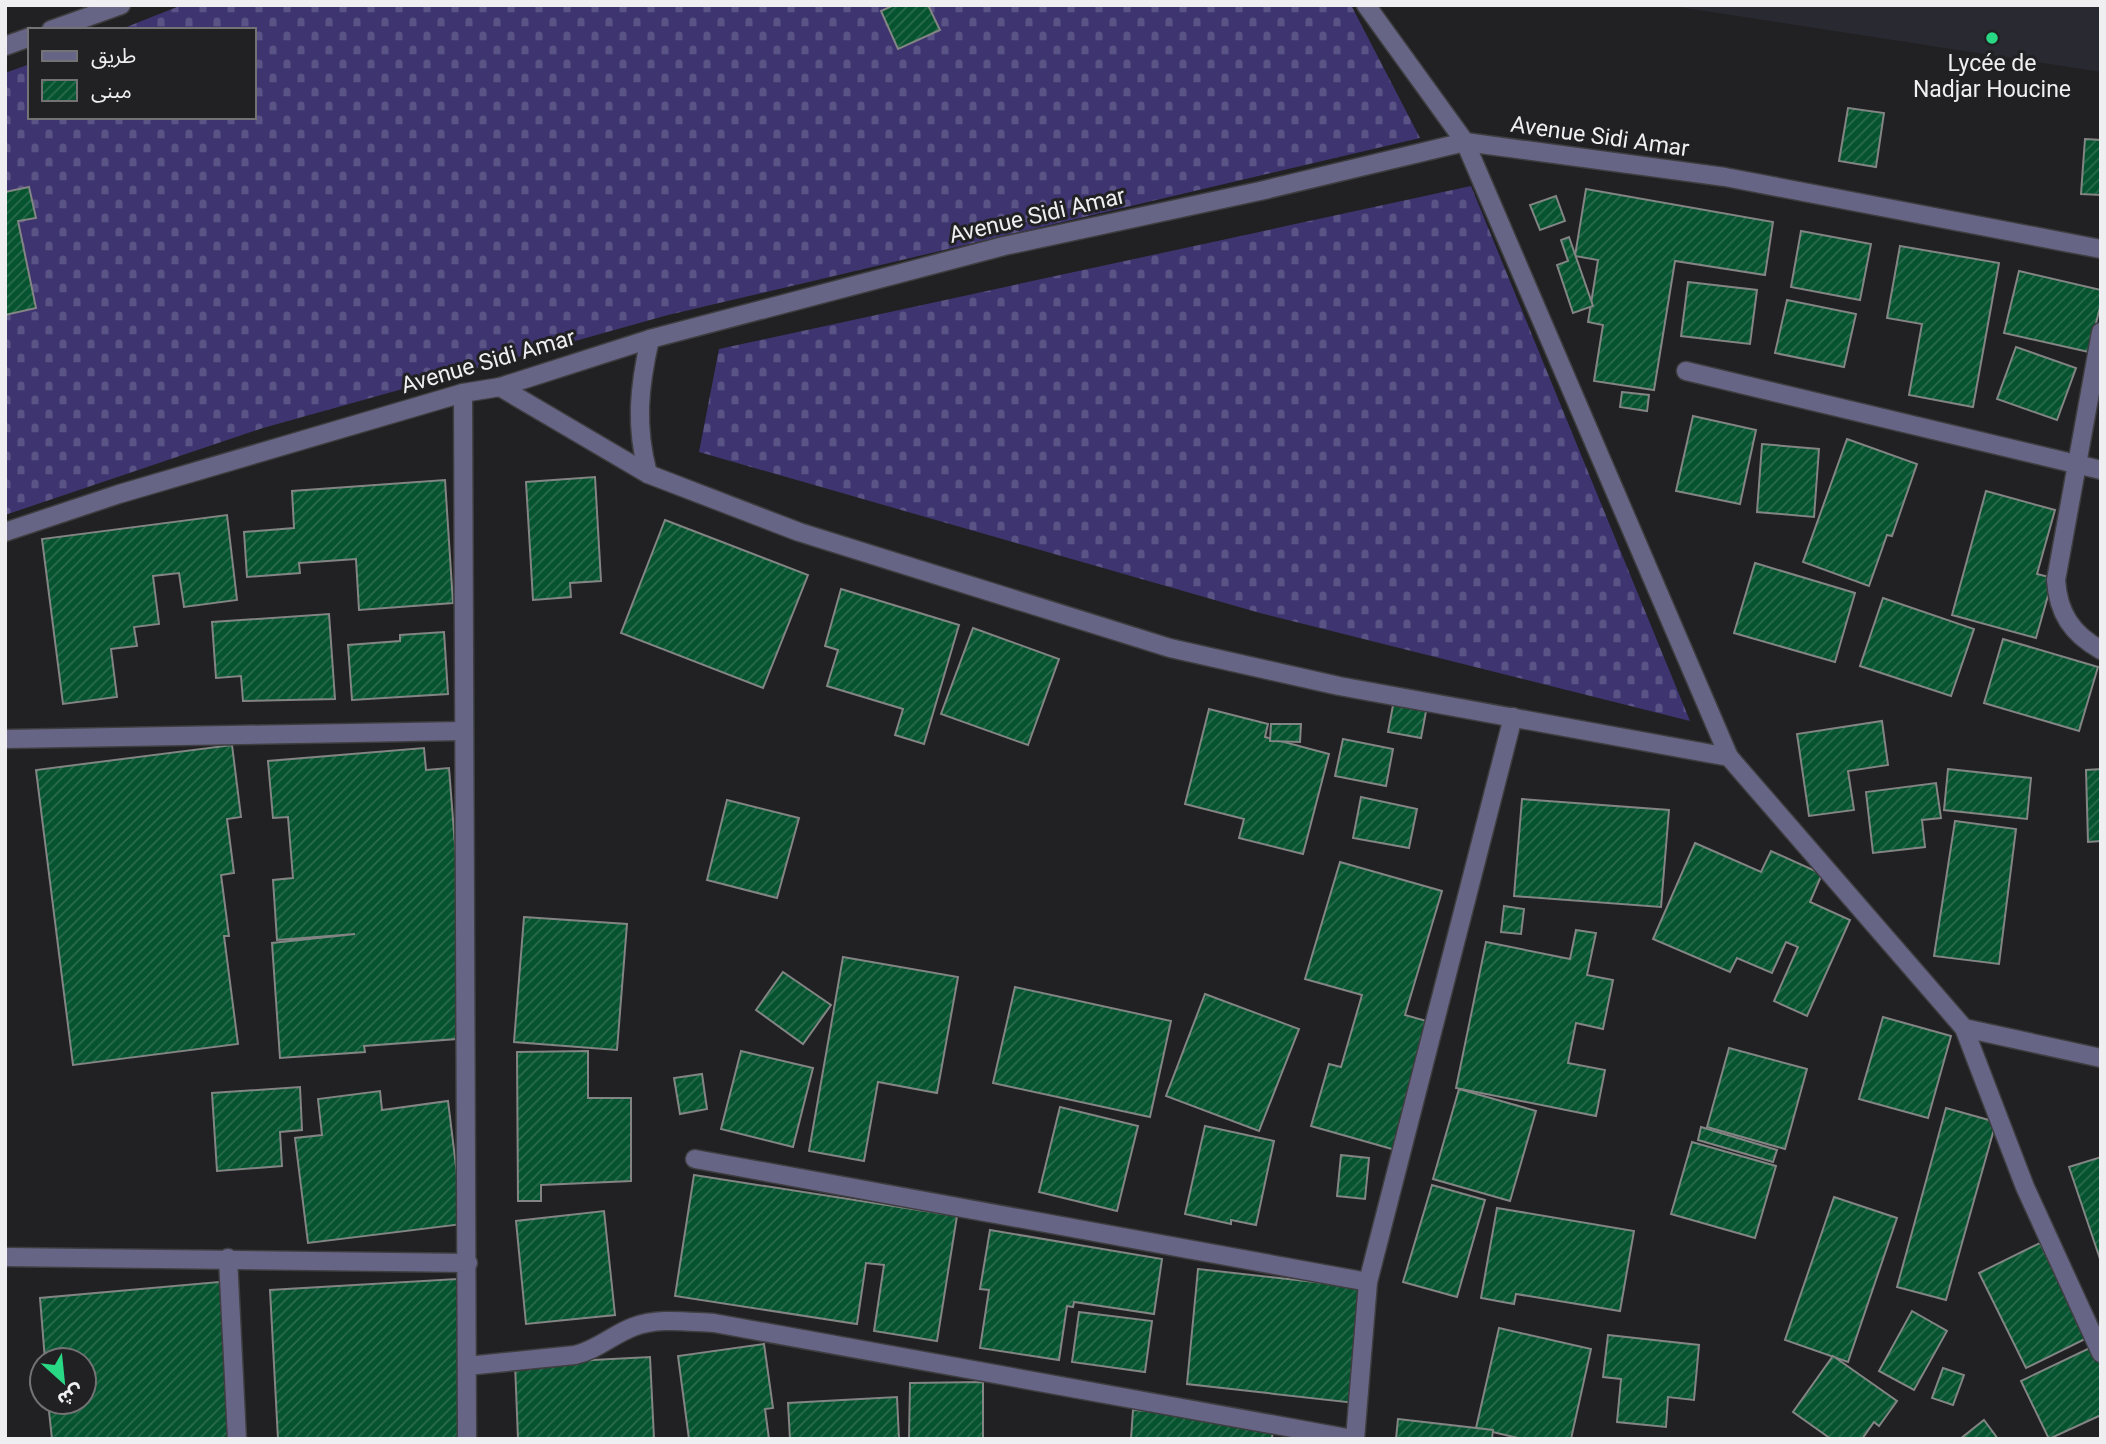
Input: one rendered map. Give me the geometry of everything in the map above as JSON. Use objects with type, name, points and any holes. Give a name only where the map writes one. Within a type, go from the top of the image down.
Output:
[{"type":"street","points":[[57,28],[121,5]]},
{"type":"street","points":[[1366,5],[1465,142],[1729,757],[1964,1028],[2025,1187],[2101,1353]]},
{"type":"street","points":[[5,46],[28,38]]},
{"type":"street","name":"Avenue Sidi Amar","points":[[5,533],[119,494],[463,393],[499,387],[650,339],[1004,246],[1465,142],[1725,177],[2101,249]]},
{"type":"street","points":[[2101,332],[2056,580],[2057,599],[2065,619],[2082,640],[2101,650]]},
{"type":"street","points":[[648,474],[640,444],[637,416],[638,394],[650,339]]},
{"type":"street","points":[[1686,371],[2101,470]]},
{"type":"street","points":[[499,387],[648,474],[799,532],[1170,648],[1339,686],[1729,757]]},
{"type":"street","points":[[463,393],[467,1439]]},
{"type":"street","points":[[467,1367],[575,1356],[592,1351],[632,1327],[657,1321],[714,1323],[1354,1439],[1368,1282],[1513,717]]},
{"type":"street","points":[[5,739],[464,730]]},
{"type":"street","points":[[1964,1028],[2101,1058]]},
{"type":"street","points":[[695,1158],[1368,1282]]},
{"type":"street","points":[[5,1257],[468,1263]]},
{"type":"street","points":[[228,1258],[237,1439]]},
{"type":"shaded area","name":"Lycée de Nadjar Houcine","points":[[1666,5],[2101,5],[2101,72]]},
{"type":"green space","points":[[182,5],[1351,5],[1420,138],[668,315],[263,428],[5,515],[5,73],[28,65],[28,119],[256,119],[256,28],[124,28]]},
{"type":"green space","points":[[1471,186],[1690,721],[1260,613],[699,452],[719,349]]},
{"type":"building","points":[[894,5],[928,5],[940,30],[898,49],[881,11]]},
{"type":"building","points":[[1848,108],[1884,113],[1876,167],[1839,161]]},
{"type":"building","points":[[2085,139],[2101,140],[2101,195],[2081,194]]},
{"type":"building","points":[[29,187],[36,218],[18,221],[36,308],[5,315],[5,192]]},
{"type":"building","points":[[1586,189],[1773,222],[1765,275],[1675,261],[1654,390],[1594,381],[1603,325],[1588,322],[1598,260],[1575,256]]},
{"type":"building","points":[[1556,196],[1565,221],[1540,230],[1530,205]]},
{"type":"building","points":[[1801,231],[1871,244],[1860,300],[1791,287]]},
{"type":"building","points":[[1569,237],[1593,306],[1573,313],[1557,265],[1568,261],[1561,240]]},
{"type":"building","points":[[1900,246],[1999,263],[1973,407],[1909,395],[1922,324],[1887,318]]},
{"type":"building","points":[[2019,271],[2101,290],[2101,303],[2089,352],[2004,333]]},
{"type":"building","points":[[1688,282],[1757,290],[1750,344],[1681,336]]},
{"type":"building","points":[[1787,300],[1856,314],[1844,367],[1775,353]]},
{"type":"building","points":[[2016,347],[2076,368],[2057,420],[1997,399]]},
{"type":"building","points":[[1622,392],[1649,395],[1647,411],[1620,407]]},
{"type":"building","points":[[1693,416],[1756,430],[1740,504],[1676,491]]},
{"type":"building","points":[[1847,439],[1917,464],[1892,536],[1887,535],[1869,586],[1803,562]]},
{"type":"building","points":[[1762,444],[1819,449],[1814,517],[1757,512]]},
{"type":"building","points":[[595,477],[601,581],[570,583],[571,597],[533,600],[526,482]]},
{"type":"building","points":[[445,480],[453,603],[359,610],[356,559],[299,563],[300,573],[247,577],[244,532],[294,528],[292,491]]},
{"type":"building","points":[[1986,491],[2055,510],[2037,574],[2053,578],[2036,638],[1952,615]]},
{"type":"building","points":[[227,515],[237,600],[184,607],[179,573],[153,576],[159,624],[134,627],[137,646],[111,649],[117,697],[63,704],[42,539]]},
{"type":"building","points":[[665,520],[808,575],[763,688],[621,633]]},
{"type":"building","points":[[1755,563],[1855,593],[1835,662],[1734,633]]},
{"type":"building","points":[[841,589],[959,625],[924,744],[895,735],[903,709],[827,686],[838,650],[825,646]]},
{"type":"building","points":[[1883,598],[1974,629],[1951,696],[1860,666]]},
{"type":"building","points":[[329,614],[335,699],[243,701],[241,676],[216,678],[212,622]]},
{"type":"building","points":[[973,628],[1059,659],[1028,745],[941,714]]},
{"type":"building","points":[[444,632],[448,694],[352,700],[348,645],[400,641],[400,635]]},
{"type":"building","points":[[2003,639],[2098,667],[2079,731],[1984,703]]},
{"type":"building","points":[[1394,700],[1427,706],[1421,738],[1388,732]]},
{"type":"building","points":[[1209,709],[1268,724],[1265,737],[1329,754],[1303,854],[1239,838],[1244,819],[1185,804]]},
{"type":"building","points":[[1882,721],[1888,765],[1848,771],[1854,810],[1809,816],[1797,734]]},
{"type":"building","points":[[1271,724],[1301,724],[1300,742],[1270,741]]},
{"type":"building","points":[[1343,739],[1393,749],[1386,786],[1335,776]]},
{"type":"building","points":[[232,745],[241,817],[227,819],[234,873],[221,875],[229,936],[224,936],[238,1044],[73,1065],[36,770]]},
{"type":"building","points":[[424,748],[426,770],[449,768],[470,1038],[364,1046],[365,1052],[280,1058],[272,943],[355,934],[277,940],[273,880],[293,878],[288,817],[273,818],[268,761]]},
{"type":"building","points":[[1948,769],[2031,778],[2027,819],[1944,810]]},
{"type":"building","points":[[2101,769],[2101,841],[2088,842],[2086,770]]},
{"type":"building","points":[[1936,783],[1941,818],[1922,820],[1925,847],[1873,853],[1866,792]]},
{"type":"building","points":[[1361,797],[1417,809],[1409,848],[1353,838]]},
{"type":"building","points":[[1522,799],[1669,810],[1661,907],[1514,896]]},
{"type":"building","points":[[727,800],[799,818],[777,898],[707,880]]},
{"type":"building","points":[[1955,821],[2016,829],[1999,964],[1934,956]]},
{"type":"building","points":[[1695,843],[1761,872],[1771,851],[1822,874],[1810,902],[1850,920],[1807,1016],[1774,1001],[1798,947],[1786,942],[1772,973],[1737,958],[1730,972],[1653,939]]},
{"type":"building","points":[[1340,862],[1442,891],[1405,1015],[1437,1024],[1399,1151],[1311,1126],[1329,1064],[1341,1067],[1362,995],[1305,979]]},
{"type":"building","points":[[1504,906],[1524,909],[1521,934],[1501,932]]},
{"type":"building","points":[[524,917],[627,924],[617,1050],[514,1042]]},
{"type":"building","points":[[1576,930],[1596,933],[1587,975],[1613,980],[1603,1029],[1576,1023],[1568,1063],[1605,1070],[1596,1116],[1456,1088],[1486,942],[1570,959]]},
{"type":"building","points":[[843,957],[958,977],[937,1093],[878,1082],[864,1161],[809,1151]]},
{"type":"building","points":[[783,972],[831,1005],[803,1044],[756,1010]]},
{"type":"building","points":[[1015,987],[1171,1021],[1150,1117],[993,1083]]},
{"type":"building","points":[[1205,994],[1299,1029],[1259,1131],[1166,1096]]},
{"type":"building","points":[[1883,1017],[1951,1036],[1928,1118],[1859,1099]]},
{"type":"building","points":[[1729,1048],[1807,1069],[1785,1149],[1707,1127]]},
{"type":"building","points":[[588,1051],[588,1098],[631,1098],[631,1181],[541,1185],[541,1201],[518,1201],[517,1052]]},
{"type":"building","points":[[741,1051],[813,1068],[793,1147],[721,1129]]},
{"type":"building","points":[[702,1074],[707,1109],[680,1114],[674,1078]]},
{"type":"building","points":[[300,1087],[302,1130],[280,1132],[282,1166],[217,1171],[212,1093]]},
{"type":"building","points":[[1459,1089],[1536,1111],[1510,1201],[1433,1179]]},
{"type":"building","points":[[380,1091],[382,1110],[448,1101],[463,1224],[308,1243],[295,1138],[322,1135],[318,1099]]},
{"type":"building","points":[[1060,1107],[1138,1126],[1117,1211],[1039,1192]]},
{"type":"building","points":[[1946,1108],[1996,1122],[1946,1300],[1897,1287]]},
{"type":"building","points":[[1205,1126],[1274,1141],[1256,1225],[1231,1220],[1231,1224],[1185,1214]]},
{"type":"building","points":[[1701,1127],[1777,1150],[1773,1162],[1698,1140]]},
{"type":"building","points":[[1692,1142],[1776,1166],[1755,1238],[1671,1214]]},
{"type":"building","points":[[1341,1155],[1369,1158],[1365,1199],[1337,1196]]},
{"type":"building","points":[[2101,1157],[2101,1262],[2069,1167]]},
{"type":"building","points":[[694,1175],[957,1216],[937,1341],[874,1331],[884,1265],[866,1263],[857,1324],[675,1296]]},
{"type":"building","points":[[1432,1185],[1485,1200],[1457,1297],[1403,1282]]},
{"type":"building","points":[[1834,1197],[1897,1218],[1848,1362],[1785,1340]]},
{"type":"building","points":[[1497,1208],[1634,1231],[1620,1311],[1516,1294],[1514,1304],[1481,1298]]},
{"type":"building","points":[[604,1211],[615,1315],[526,1324],[516,1221]]},
{"type":"building","points":[[990,1230],[1162,1259],[1154,1314],[1074,1302],[1073,1307],[1067,1306],[1059,1360],[980,1348],[989,1290],[980,1289]]},
{"type":"building","points":[[2040,1243],[2087,1338],[2026,1368],[1979,1273]]},
{"type":"building","points":[[1198,1269],[1368,1288],[1355,1403],[1187,1384]]},
{"type":"building","points":[[457,1279],[465,1411],[458,1411],[459,1439],[278,1439],[270,1290]]},
{"type":"building","points":[[230,1281],[243,1439],[52,1439],[50,1416],[98,1416],[98,1346],[44,1346],[40,1298]]},
{"type":"building","points":[[1912,1311],[1947,1331],[1914,1390],[1879,1371]]},
{"type":"building","points":[[1079,1312],[1152,1321],[1145,1372],[1072,1362]]},
{"type":"building","points":[[1499,1328],[1591,1349],[1571,1439],[1522,1439],[1476,1428]]},
{"type":"building","points":[[1608,1335],[1699,1345],[1694,1400],[1668,1397],[1666,1427],[1617,1422],[1621,1379],[1603,1377]]},
{"type":"building","points":[[764,1344],[773,1408],[765,1409],[769,1439],[689,1439],[678,1356]]},
{"type":"building","points":[[2096,1345],[2101,1353],[2101,1415],[2049,1439],[2021,1381]]},
{"type":"building","points":[[1833,1356],[1897,1401],[1879,1426],[1874,1422],[1862,1439],[1831,1439],[1793,1412]]},
{"type":"building","points":[[650,1357],[654,1439],[518,1439],[515,1364]]},
{"type":"building","points":[[1943,1368],[1964,1375],[1953,1405],[1932,1398]]},
{"type":"building","points":[[983,1382],[983,1439],[909,1439],[910,1383]]},
{"type":"building","points":[[897,1397],[899,1439],[790,1439],[788,1403]]},
{"type":"building","points":[[1133,1410],[1274,1418],[1272,1439],[1131,1439]]},
{"type":"building","points":[[1398,1419],[1493,1430],[1492,1439],[1396,1439]]},
{"type":"building","points":[[1984,1420],[1998,1439],[1960,1439]]},
{"type":"place","name":"Lycée de Nadjar Houcine","points":[[1992,38]]}]
